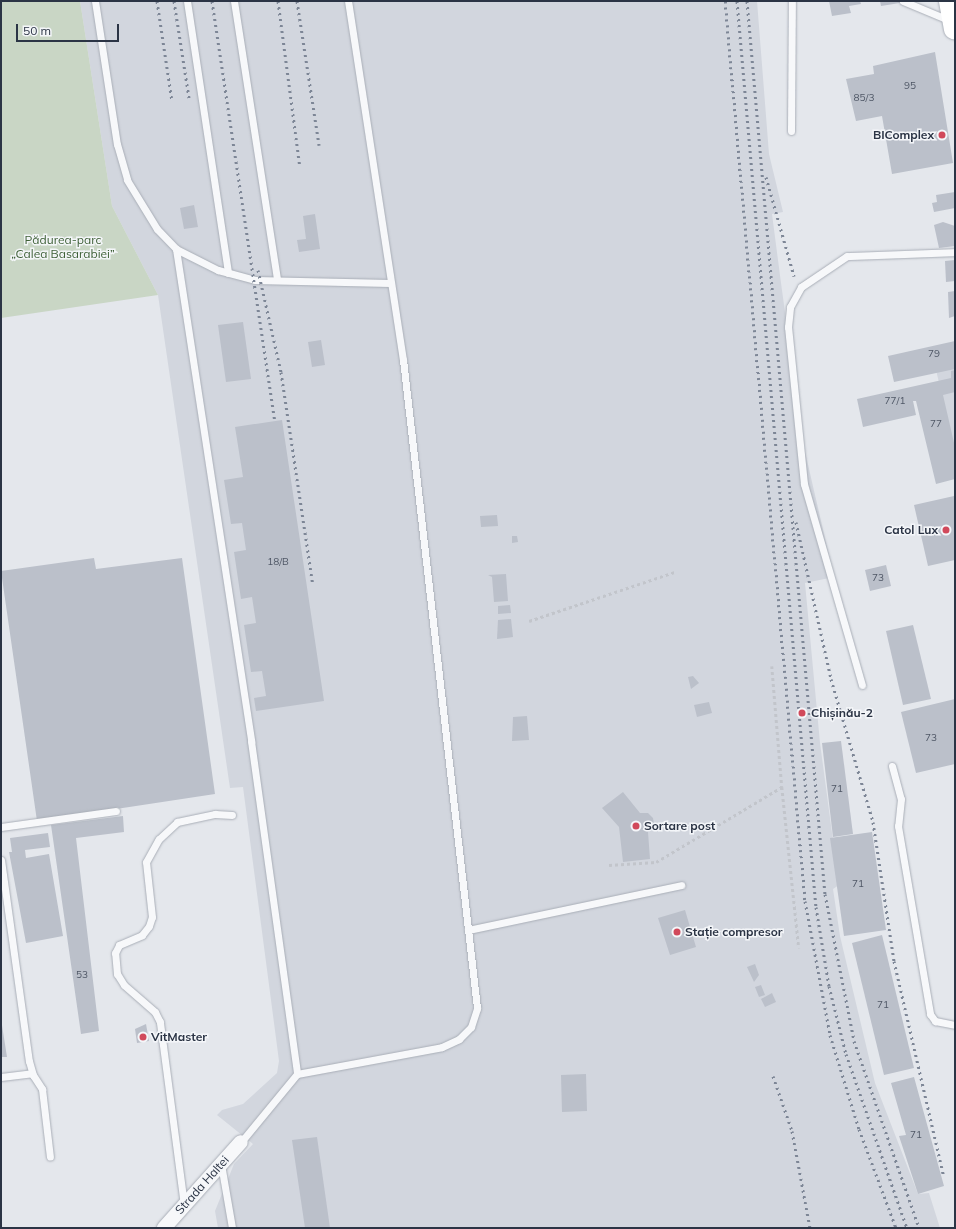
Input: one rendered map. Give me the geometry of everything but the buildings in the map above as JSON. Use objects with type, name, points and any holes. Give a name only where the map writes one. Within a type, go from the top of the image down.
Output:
[{"type":"main road","points":[[950,1],[954,26]]},
{"type":"street","name":"Strada Haltei","points":[[164,1228],[241,1142]]},
{"type":"lane","points":[[95,1],[117,144],[127,180],[153,224],[176,249],[228,273],[277,280],[390,283]]},
{"type":"lane","points":[[187,1],[228,273]]},
{"type":"lane","points":[[234,1],[277,280]]},
{"type":"lane","points":[[241,1142],[297,1074],[442,1047],[459,1039],[471,1027],[477,1008],[404,368],[348,1]]},
{"type":"lane","points":[[792,1],[792,131]]},
{"type":"lane","points":[[903,1],[954,26]]},
{"type":"lane","points":[[176,249],[251,741],[297,1074]]},
{"type":"lane","points":[[862,686],[804,484],[788,327],[790,307],[801,287],[847,256],[955,252]]},
{"type":"lane","points":[[892,766],[901,799],[898,826],[930,1014],[935,1021],[955,1025]]},
{"type":"lane","points":[[1,827],[116,811]]},
{"type":"lane","points":[[184,1206],[160,1022],[155,1012],[124,985],[117,974],[115,953],[119,945],[142,935],[149,926],[152,917],[146,862],[159,839],[177,822],[206,815],[232,815]]},
{"type":"lane","points":[[1,860],[32,1073],[42,1089],[50,1157]]},
{"type":"lane","points":[[468,930],[681,885]]},
{"type":"lane","points":[[1,1077],[32,1073]]},
{"type":"lane","points":[[222,1164],[232,1228]]},
{"type":"path","points":[[528,621],[675,572]]},
{"type":"path","points":[[772,666],[782,787],[799,948]]},
{"type":"path","points":[[609,865],[656,862],[782,787]]},
{"type":"shaded area","points":[[80,1],[757,1],[769,154],[783,212],[772,214],[781,283],[803,443],[834,577],[805,583],[820,743],[839,885],[833,889],[840,936],[875,1083],[918,1194],[929,1193],[940,1228],[218,1228],[215,1211],[234,1164],[253,1144],[217,1115],[222,1110],[243,1104],[277,1073],[279,1061],[243,787],[230,788],[158,295],[112,206]]},
{"type":"shaded area","points":[[955,365],[955,449],[936,370]]},
{"type":"green space","name":"Pădurea-parc „Calea Basarabiei”","points":[[1,1],[80,1],[112,206],[158,295],[1,318]]},
{"type":"railway","points":[[157,1],[172,101]]},
{"type":"railway","points":[[174,1],[189,98]]},
{"type":"railway","points":[[212,1],[275,421]]},
{"type":"railway","points":[[278,1],[300,167]]},
{"type":"railway","points":[[297,1],[319,145]]},
{"type":"railway","points":[[725,1],[805,901],[830,1035],[859,1129],[896,1228]]},
{"type":"railway","points":[[737,1],[816,907],[829,986],[846,1054],[907,1228]]},
{"type":"railway","points":[[747,1],[825,894],[854,1041],[919,1228]]},
{"type":"railway","points":[[766,177],[794,276]]},
{"type":"railway","points":[[258,270],[281,372],[313,585]]},
{"type":"railway","points":[[796,522],[831,679],[873,822],[894,961],[943,1174]]},
{"type":"railway","points":[[773,1076],[792,1131],[810,1228]]},
{"type":"place","name":"BIComplex","points":[[942,135]]},
{"type":"place","name":"Catol Lux","points":[[946,530]]},
{"type":"place","name":"Chișinău-2","points":[[802,713]]},
{"type":"place","name":"Sortare post","points":[[636,826]]},
{"type":"place","name":"Stație compresor","points":[[677,932]]},
{"type":"place","name":"VitMaster","points":[[143,1037]]}]
